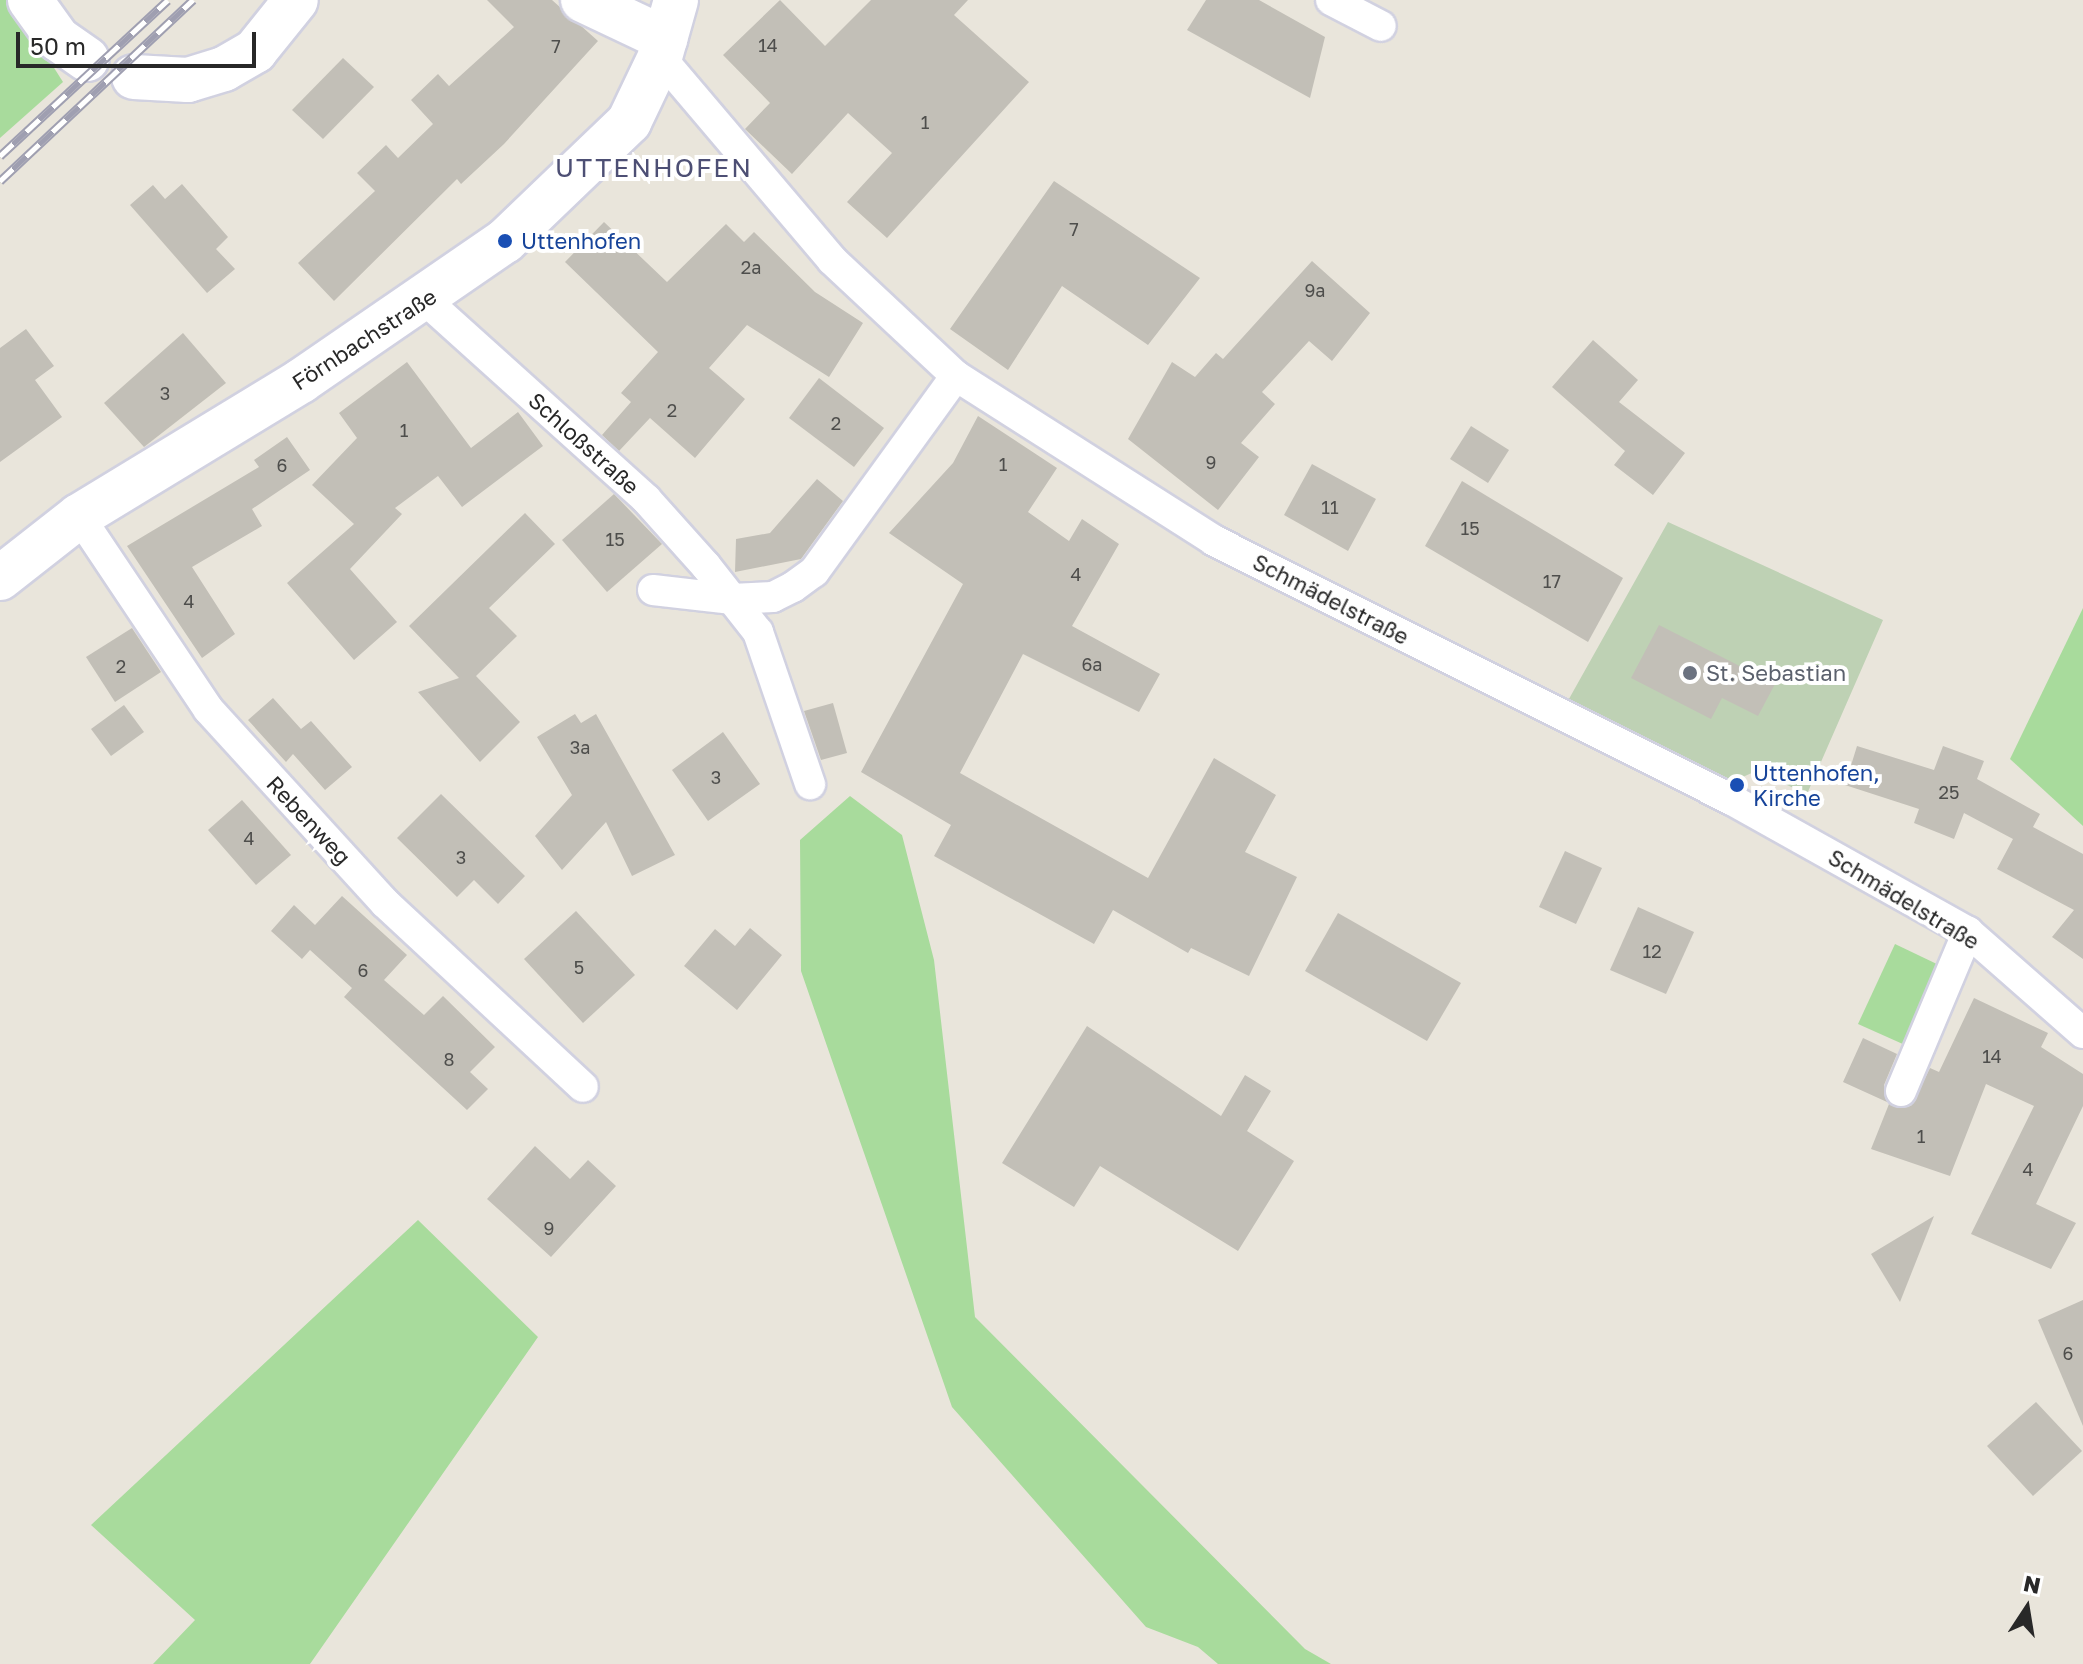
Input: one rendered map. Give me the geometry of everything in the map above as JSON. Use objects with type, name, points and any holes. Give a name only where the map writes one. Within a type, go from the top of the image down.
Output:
[{"type":"street","points":[[30,0],[58,39],[87,59]]},
{"type":"street","points":[[134,77],[188,80],[224,69],[255,51],[296,0]]},
{"type":"street","points":[[583,0],[667,32]]},
{"type":"street","points":[[1331,0],[1381,26]]},
{"type":"street","name":"Förnbachstraße","points":[[0,578],[79,516],[478,263],[591,163],[629,122],[667,32]]},
{"type":"street","name":"Schmädelstraße","points":[[667,32],[832,260],[956,376],[1213,540],[1732,800],[1968,932],[2083,1033]]},
{"type":"street","name":"Schloßstraße","points":[[424,299],[646,499],[732,599],[758,632],[810,784]]},
{"type":"street","points":[[653,590],[732,599],[773,597],[814,572],[956,376]]},
{"type":"street","name":"Rebenweg","points":[[79,516],[208,709],[385,903],[583,1087]]},
{"type":"street","points":[[1901,1091],[1968,932]]},
{"type":"green space","points":[[0,0],[11,0],[63,82],[0,138]]},
{"type":"green space","points":[[1668,522],[1883,620],[1807,794],[1756,771],[1721,787],[1565,706]]},
{"type":"green space","points":[[2083,608],[2083,826],[2010,759]]},
{"type":"green space","points":[[850,796],[902,835],[934,960],[975,1317],[1305,1649],[1331,1664],[1218,1664],[1198,1647],[1146,1627],[952,1407],[801,971],[800,840]]},
{"type":"green space","points":[[1895,944],[1941,966],[1905,1045],[1858,1024]]},
{"type":"green space","points":[[418,1220],[538,1337],[310,1664],[153,1664],[195,1620],[91,1525]]},
{"type":"building","points":[[487,0],[552,0],[598,41],[504,144],[461,184],[457,179],[334,301],[298,263],[375,191],[357,173],[386,145],[398,158],[433,124],[411,100],[438,74],[449,86],[514,27]]},
{"type":"building","points":[[780,0],[825,46],[871,0],[968,0],[954,15],[1029,82],[887,238],[847,202],[892,153],[848,113],[792,174],[745,129],[770,103],[723,55]]},
{"type":"building","points":[[1206,0],[1259,0],[1325,37],[1310,98],[1187,30]]},
{"type":"building","points":[[343,58],[374,87],[323,139],[292,110]]},
{"type":"building","points":[[1054,181],[1200,278],[1148,345],[1062,286],[1008,370],[950,329]]},
{"type":"building","points":[[182,184],[228,237],[216,249],[235,269],[207,293],[130,205],[153,185],[165,199]]},
{"type":"building","points":[[604,222],[667,282],[726,224],[744,242],[754,232],[815,292],[863,323],[829,377],[747,325],[709,368],[745,399],[695,458],[650,418],[619,451],[602,435],[631,402],[621,393],[658,352],[565,262]]},
{"type":"building","points":[[1312,261],[1370,313],[1332,361],[1309,341],[1262,392],[1275,404],[1241,443],[1259,457],[1218,510],[1128,439],[1172,362],[1195,377],[1216,353],[1223,359]]},
{"type":"building","points":[[26,329],[54,366],[35,380],[62,417],[0,462],[0,348]]},
{"type":"building","points":[[183,333],[226,383],[144,447],[104,403]]},
{"type":"building","points":[[1593,340],[1638,380],[1619,402],[1685,453],[1653,495],[1614,465],[1625,451],[1552,387]]},
{"type":"building","points":[[407,362],[471,448],[518,412],[543,446],[462,507],[438,476],[395,508],[402,514],[350,569],[397,622],[354,660],[287,583],[354,524],[312,485],[357,438],[339,413]]},
{"type":"building","points":[[819,378],[884,428],[854,467],[789,418]]},
{"type":"building","points":[[978,416],[1057,468],[1028,512],[1069,541],[1082,519],[1119,544],[1072,626],[1160,674],[1139,712],[1023,654],[960,773],[1148,878],[1214,758],[1276,795],[1245,852],[1297,877],[1249,976],[1191,948],[1188,953],[1113,910],[1094,944],[934,856],[951,825],[861,772],[963,584],[889,533],[953,463]]},
{"type":"building","points":[[1471,426],[1509,450],[1488,483],[1450,459]]},
{"type":"building","points":[[287,437],[310,470],[252,509],[262,526],[192,567],[235,634],[202,658],[127,546],[259,467],[254,460]]},
{"type":"building","points":[[1312,464],[1376,499],[1348,551],[1284,515]]},
{"type":"building","points":[[817,479],[843,501],[801,559],[735,572],[736,539],[770,533]]},
{"type":"building","points":[[1462,481],[1623,578],[1588,642],[1425,546]]},
{"type":"building","points":[[614,494],[662,544],[607,592],[562,540]]},
{"type":"building","points":[[525,513],[555,544],[489,608],[517,636],[476,676],[520,722],[480,762],[418,692],[459,678],[409,626]]},
{"type":"building","points":[[1659,625],[1775,684],[1758,716],[1722,698],[1711,719],[1631,678]]},
{"type":"building","points":[[132,628],[161,672],[115,702],[86,657]]},
{"type":"building","points":[[273,698],[301,729],[311,721],[352,767],[325,790],[293,754],[286,762],[248,720]]},
{"type":"building","points":[[833,703],[847,753],[821,760],[804,711]]},
{"type":"building","points":[[124,705],[144,732],[111,756],[91,729]]},
{"type":"building","points":[[575,714],[581,723],[596,714],[675,855],[632,876],[606,822],[562,870],[535,836],[572,795],[537,737]]},
{"type":"building","points":[[723,732],[760,784],[708,821],[672,770]]},
{"type":"building","points":[[1857,746],[1934,770],[1943,746],[1984,761],[1977,779],[2040,814],[2033,827],[2083,854],[2083,959],[2052,937],[2074,910],[1997,869],[2013,839],[1964,813],[1954,839],[1914,823],[1919,809],[1845,785]]},
{"type":"building","points":[[441,794],[525,876],[498,904],[474,880],[457,897],[397,838]]},
{"type":"building","points":[[242,800],[291,855],[256,885],[208,830]]},
{"type":"building","points":[[1565,851],[1602,868],[1576,924],[1539,907]]},
{"type":"building","points":[[342,896],[407,955],[384,980],[424,1015],[443,996],[495,1047],[470,1072],[488,1089],[467,1110],[344,997],[352,988],[310,950],[302,959],[271,931],[294,905],[315,925]]},
{"type":"building","points":[[1638,907],[1694,932],[1666,994],[1610,970]]},
{"type":"building","points":[[576,911],[635,975],[583,1023],[524,959]]},
{"type":"building","points":[[1338,913],[1461,983],[1427,1041],[1305,971]]},
{"type":"building","points":[[750,928],[782,955],[737,1010],[684,966],[715,929],[735,946]]},
{"type":"building","points":[[1974,998],[2048,1033],[2041,1047],[2083,1074],[2083,1106],[2036,1204],[2076,1223],[2051,1269],[1971,1234],[2034,1106],[1986,1084],[1950,1176],[1871,1149],[1889,1104],[1911,1106],[1930,1068],[1939,1072]]},
{"type":"building","points":[[1087,1026],[1221,1116],[1245,1075],[1271,1091],[1247,1131],[1294,1161],[1238,1251],[1100,1166],[1074,1207],[1002,1163]]},
{"type":"building","points":[[1863,1038],[1897,1054],[1884,1085],[1887,1102],[1843,1082]]},
{"type":"building","points":[[535,1146],[570,1179],[588,1160],[616,1186],[551,1257],[487,1199]]},
{"type":"building","points":[[1934,1216],[1900,1302],[1871,1254]]},
{"type":"building","points":[[2083,1300],[2083,1426],[2038,1320]]},
{"type":"building","points":[[2036,1402],[2082,1451],[2033,1496],[1987,1446]]},
{"type":"railway","points":[[0,156],[168,0]]},
{"type":"railway","points":[[0,181],[193,0]]},
{"type":"place","name":"Uttenhofen","points":[[505,241]]},
{"type":"place","name":"St. Sebastian","points":[[1690,673]]},
{"type":"place","name":"Uttenhofen, Kirche","points":[[1737,785]]},
{"type":"district","name":"UTTENHOFEN","points":[[654,168]]}]
